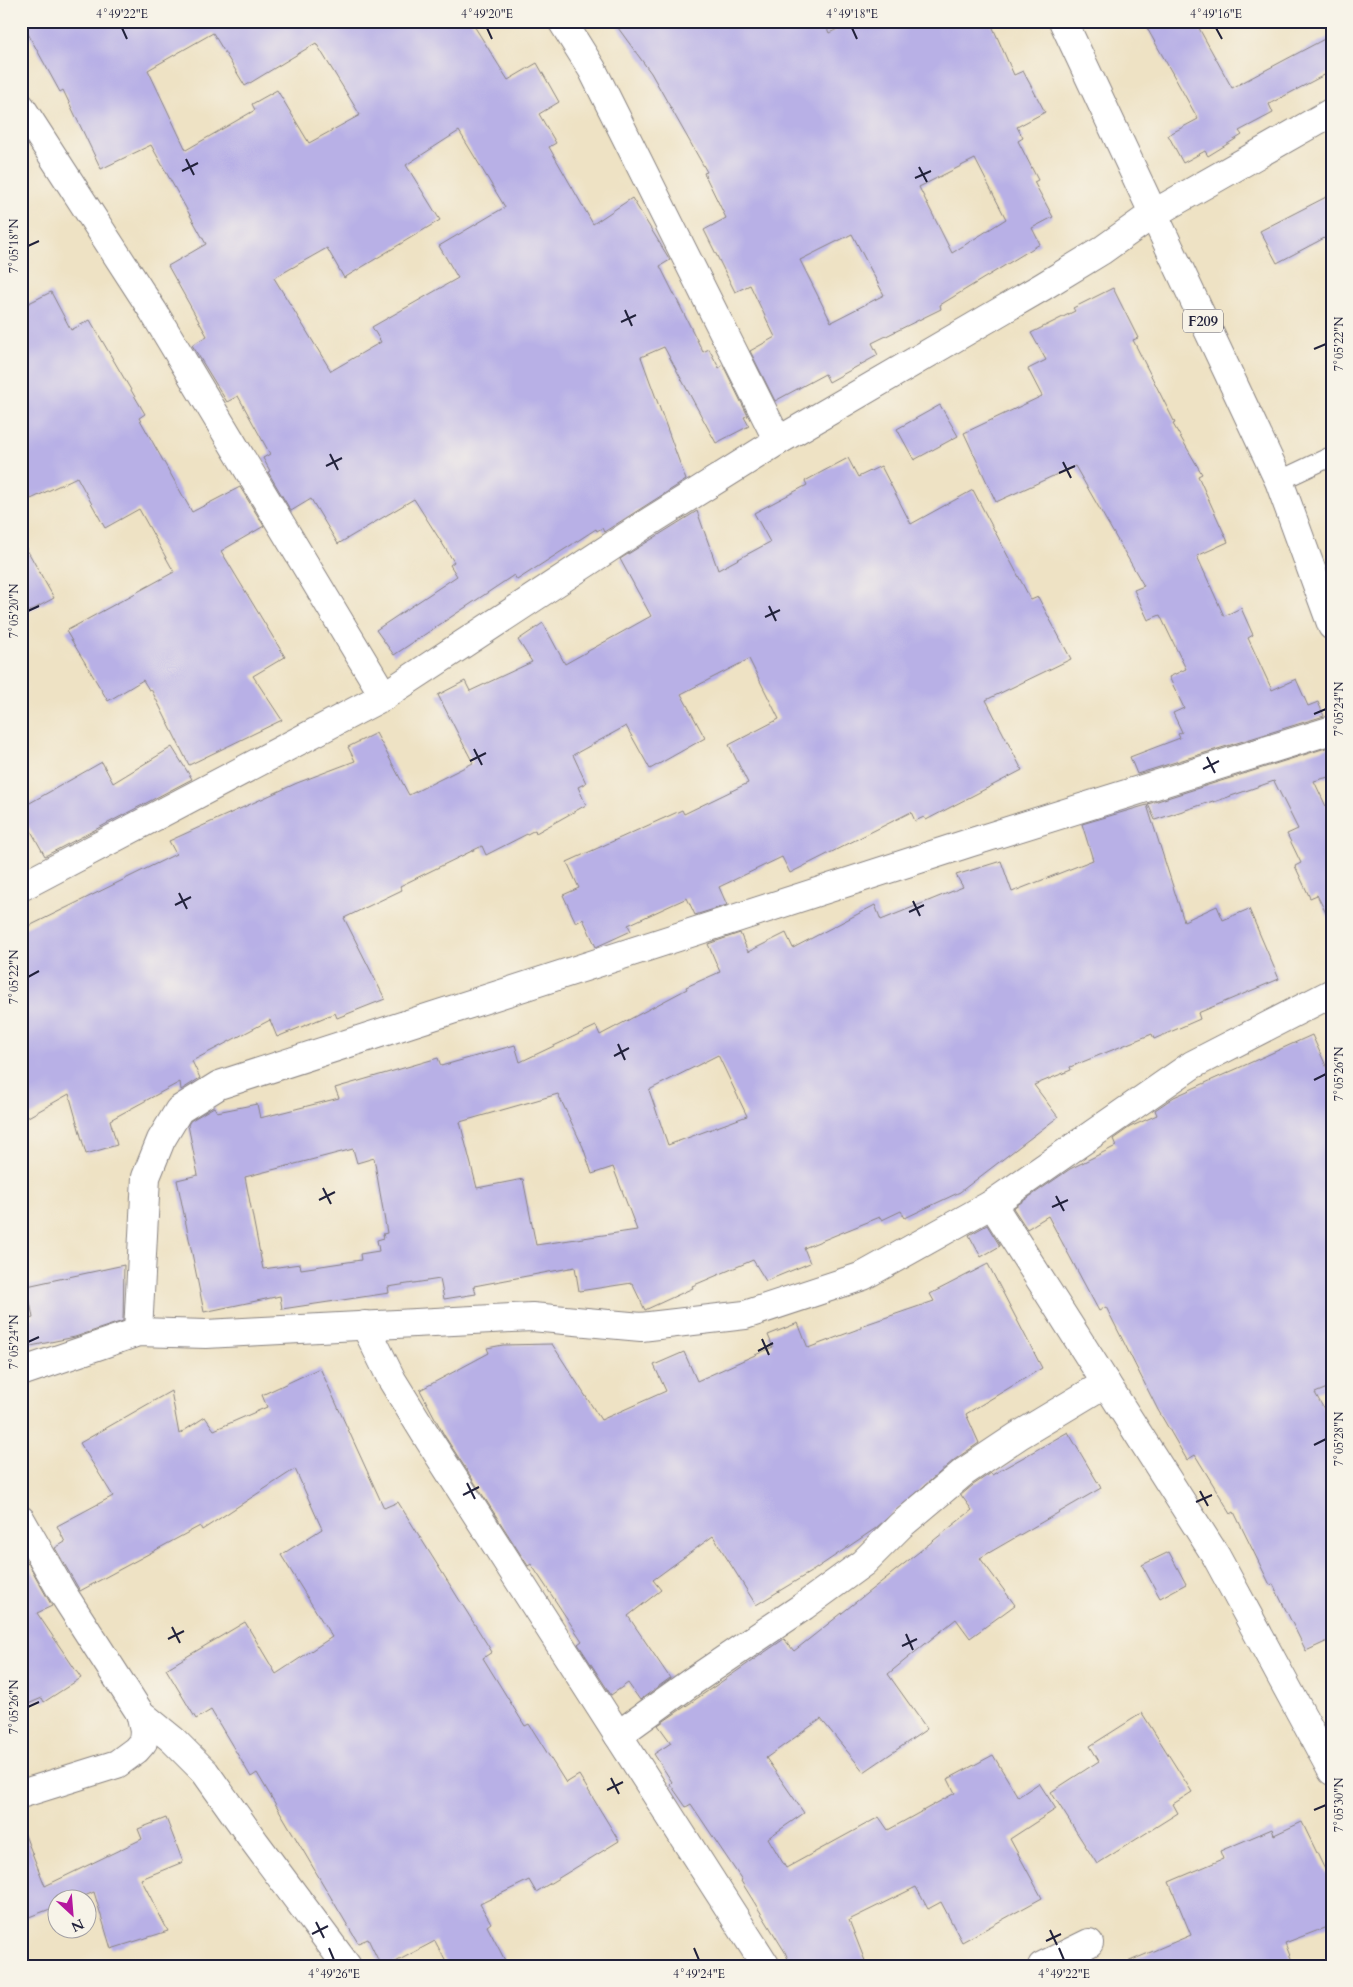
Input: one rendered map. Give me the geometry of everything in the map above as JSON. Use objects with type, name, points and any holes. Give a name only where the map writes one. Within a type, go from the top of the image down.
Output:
[{"type":"street","points":[[562,21],[592,69],[778,441]]},
{"type":"street","name":"F209","points":[[1063,21],[1279,481],[1332,626]]},
{"type":"street","points":[[21,107],[153,310],[384,696]]},
{"type":"street","points":[[23,883],[384,696],[644,525],[778,441],[1042,287],[1101,250],[1152,214],[1332,112]]},
{"type":"street","points":[[138,1332],[146,1177],[161,1140],[180,1110],[218,1085],[969,843],[1332,730]]},
{"type":"street","points":[[21,1372],[138,1332],[206,1334],[532,1318],[641,1327],[745,1315],[863,1276],[992,1204],[1192,1065],[1332,993]]},
{"type":"street","points":[[992,1204],[1216,1556],[1332,1771]]},
{"type":"street","points":[[365,1325],[392,1380],[429,1440],[766,1966]]},
{"type":"street","points":[[618,1735],[690,1683],[804,1606],[862,1563],[901,1526],[964,1472],[1106,1382]]},
{"type":"street","points":[[21,1520],[62,1592],[140,1713],[173,1740],[206,1772],[254,1842],[347,1966]]},
{"type":"street","points":[[21,1794],[117,1764],[136,1750],[143,1742],[144,1731],[140,1713]]},
{"type":"street","points":[[1042,1966],[1089,1943]]},
{"type":"lane","points":[[1279,481],[1332,456]]},
{"type":"building","points":[[21,21],[471,21],[508,80],[537,63],[559,102],[539,114],[556,143],[549,147],[593,224],[632,198],[670,260],[660,266],[703,352],[709,349],[719,368],[723,365],[748,416],[744,417],[749,426],[716,443],[664,347],[641,357],[686,480],[604,532],[602,528],[597,531],[596,529],[517,580],[514,575],[394,655],[376,630],[457,576],[450,565],[454,562],[414,499],[338,544],[311,499],[291,511],[268,472],[270,471],[263,458],[270,454],[238,396],[227,402],[192,345],[207,336],[168,266],[206,244],[151,145],[101,169],[63,90],[60,92]],"holes":[[[213,33],[245,86],[316,43],[360,115],[309,143],[277,90],[252,104],[255,110],[186,150],[148,70]],[[459,131],[505,207],[439,246],[458,278],[372,327],[381,342],[331,371],[274,278],[327,248],[344,278],[440,220],[406,165]]]},
{"type":"building","points":[[613,21],[775,21],[781,30],[799,21],[824,21],[829,33],[854,21],[990,21],[1014,75],[1023,71],[1045,112],[1017,127],[1023,138],[1018,141],[1038,180],[1034,182],[1053,217],[1032,228],[1040,244],[940,305],[941,309],[872,343],[878,355],[829,382],[825,374],[775,401],[750,351],[775,337],[750,285],[735,292],[704,230],[726,218],[704,173],[707,172],[651,73]],"holes":[[[975,159],[1006,219],[952,253],[919,187]],[[852,234],[884,295],[831,322],[800,260]]]},
{"type":"building","points":[[1143,21],[1195,21],[1232,88],[1332,35],[1332,71],[1269,104],[1273,113],[1239,131],[1242,135],[1208,156],[1205,151],[1183,163],[1168,135],[1198,119]]},
{"type":"building","points":[[1332,194],[1332,234],[1277,263],[1260,231]]},
{"type":"building","points":[[1113,288],[1138,338],[1133,340],[1175,423],[1173,424],[1202,474],[1198,476],[1228,542],[1197,556],[1224,616],[1241,608],[1253,635],[1248,638],[1272,690],[1296,679],[1308,706],[1318,702],[1324,716],[1137,774],[1130,757],[1180,738],[1178,734],[1182,732],[1173,713],[1184,708],[1169,677],[1186,669],[1160,615],[1148,620],[1134,590],[1144,586],[1075,466],[996,502],[964,433],[1042,396],[1028,369],[1046,360],[1031,333],[1075,311],[1073,308]]},
{"type":"building","points":[[51,292],[71,330],[90,320],[145,414],[139,418],[192,512],[240,487],[264,526],[221,551],[285,657],[253,676],[282,720],[189,765],[151,689],[149,690],[143,680],[108,701],[66,631],[174,572],[139,509],[105,528],[77,477],[31,499],[21,480],[21,307]]},
{"type":"building","points":[[940,405],[958,436],[914,460],[897,429]]},
{"type":"building","points":[[848,458],[858,477],[881,466],[911,524],[973,490],[1031,600],[1038,597],[1071,659],[986,700],[1022,770],[926,820],[924,817],[915,821],[911,812],[790,873],[782,857],[719,887],[727,905],[695,915],[687,898],[628,925],[631,931],[596,947],[583,919],[576,923],[563,895],[579,888],[567,862],[682,810],[684,814],[748,783],[729,745],[779,719],[749,659],[681,694],[705,738],[650,769],[626,726],[573,755],[586,783],[578,787],[586,805],[536,833],[535,830],[486,855],[482,846],[400,886],[402,890],[344,918],[385,999],[337,1018],[335,1013],[277,1037],[270,1020],[192,1061],[200,1078],[181,1090],[180,1082],[110,1120],[117,1145],[86,1154],[69,1094],[21,1121],[21,930],[176,854],[169,841],[297,783],[355,761],[348,747],[376,733],[409,795],[473,763],[438,695],[465,681],[470,691],[532,662],[518,640],[543,623],[565,664],[651,616],[620,559],[697,511],[718,570],[770,542],[754,513],[807,485],[805,481]]},
{"type":"building","points":[[21,539],[54,598],[21,616]]},
{"type":"building","points":[[1332,746],[1332,776],[1314,781],[1332,819],[1332,925],[1317,895],[1310,898],[1295,866],[1301,863],[1287,834],[1298,829],[1274,781],[1155,820],[1148,804]]},
{"type":"building","points":[[172,747],[192,779],[45,856],[21,813],[21,808],[102,762],[113,783]]},
{"type":"building","points":[[1147,805],[1184,921],[1217,906],[1223,920],[1249,909],[1279,979],[1198,1013],[1200,1019],[1154,1039],[1152,1034],[1070,1067],[1071,1070],[1034,1085],[1058,1117],[960,1192],[905,1218],[901,1211],[882,1220],[880,1217],[804,1248],[810,1263],[766,1281],[753,1260],[692,1286],[693,1288],[645,1310],[632,1283],[579,1291],[575,1267],[474,1286],[476,1294],[444,1299],[440,1279],[388,1287],[389,1293],[282,1309],[280,1296],[204,1312],[177,1180],[198,1175],[188,1125],[190,1121],[214,1107],[217,1112],[257,1104],[260,1118],[339,1098],[335,1088],[438,1058],[441,1066],[515,1045],[520,1062],[596,1026],[600,1035],[687,989],[686,987],[720,972],[708,944],[740,933],[748,952],[786,933],[793,948],[875,905],[881,920],[963,887],[956,875],[1001,861],[1012,892],[1093,860],[1082,824]],"holes":[[[718,1055],[747,1116],[668,1145],[649,1090]],[[558,1094],[583,1147],[592,1174],[613,1167],[637,1230],[536,1245],[523,1179],[477,1188],[460,1122]],[[353,1149],[357,1163],[374,1158],[387,1233],[383,1234],[384,1238],[377,1240],[379,1251],[360,1254],[361,1260],[301,1269],[300,1264],[263,1269],[245,1177]]]},
{"type":"building","points":[[1312,1035],[1332,1079],[1332,1386],[1315,1393],[1332,1423],[1332,1639],[1306,1651],[1273,1584],[1270,1585],[1234,1512],[1231,1514],[1195,1455],[1187,1460],[1158,1410],[1106,1307],[1099,1311],[1048,1216],[1027,1229],[1013,1208],[1070,1169],[1116,1146],[1113,1139],[1130,1127],[1157,1115],[1155,1110],[1174,1097]]},
{"type":"building","points":[[987,1225],[1000,1246],[981,1257],[969,1235]]},
{"type":"building","points":[[988,1264],[1042,1368],[966,1414],[979,1443],[954,1460],[876,1528],[814,1570],[756,1605],[713,1536],[653,1580],[661,1590],[628,1616],[670,1678],[640,1700],[628,1683],[611,1695],[578,1644],[582,1641],[531,1564],[528,1566],[444,1435],[420,1390],[489,1353],[487,1348],[503,1345],[552,1344],[601,1420],[666,1391],[654,1365],[684,1352],[697,1381],[773,1347],[768,1335],[798,1323],[808,1348],[861,1328],[861,1326],[934,1301],[930,1294]]},
{"type":"building","points":[[124,1265],[123,1321],[75,1337],[21,1348],[21,1321],[33,1318],[27,1286]]},
{"type":"building","points":[[320,1368],[384,1508],[398,1502],[492,1652],[483,1658],[525,1726],[529,1724],[566,1783],[579,1775],[619,1841],[536,1892],[529,1880],[480,1904],[491,1923],[487,1926],[508,1966],[448,1966],[435,1941],[388,1966],[381,1966],[368,1939],[358,1943],[257,1773],[251,1777],[211,1710],[196,1719],[166,1669],[245,1622],[276,1674],[332,1637],[281,1555],[322,1529],[295,1469],[202,1530],[200,1526],[80,1591],[55,1548],[65,1542],[57,1526],[113,1496],[80,1443],[171,1391],[179,1434],[205,1417],[214,1430],[267,1407],[262,1395]]},
{"type":"building","points":[[1068,1432],[1101,1488],[980,1558],[1015,1605],[970,1638],[956,1619],[888,1674],[927,1729],[864,1772],[821,1719],[766,1758],[804,1813],[768,1838],[786,1868],[879,1817],[888,1830],[955,1793],[948,1779],[993,1755],[1018,1797],[1039,1783],[1056,1809],[1010,1839],[1042,1898],[962,1942],[941,1902],[928,1909],[916,1887],[849,1920],[867,1966],[791,1966],[785,1952],[742,1880],[691,1804],[686,1807],[670,1784],[672,1782],[654,1754],[671,1743],[658,1725],[784,1639],[794,1651],[972,1510],[961,1495],[973,1485],[991,1473],[992,1475]]},
{"type":"building","points":[[1169,1552],[1186,1584],[1160,1598],[1142,1565]]},
{"type":"building","points":[[28,1563],[52,1606],[37,1613],[81,1678],[44,1702],[42,1698],[21,1707],[21,1567]]},
{"type":"building","points":[[1142,1713],[1192,1792],[1173,1804],[1178,1813],[1097,1864],[1051,1792],[1099,1761],[1090,1746]]},
{"type":"building","points":[[166,1818],[183,1862],[141,1879],[168,1931],[111,1949],[98,1905],[98,1890],[48,1890],[48,1910],[21,1920],[21,1830],[23,1830],[45,1886],[142,1839],[138,1829]]},
{"type":"building","points":[[1302,1822],[1332,1884],[1332,1925],[1285,1943],[1294,1966],[1118,1966],[1191,1935],[1169,1882],[1223,1859],[1220,1851],[1272,1829],[1274,1835]]}]
